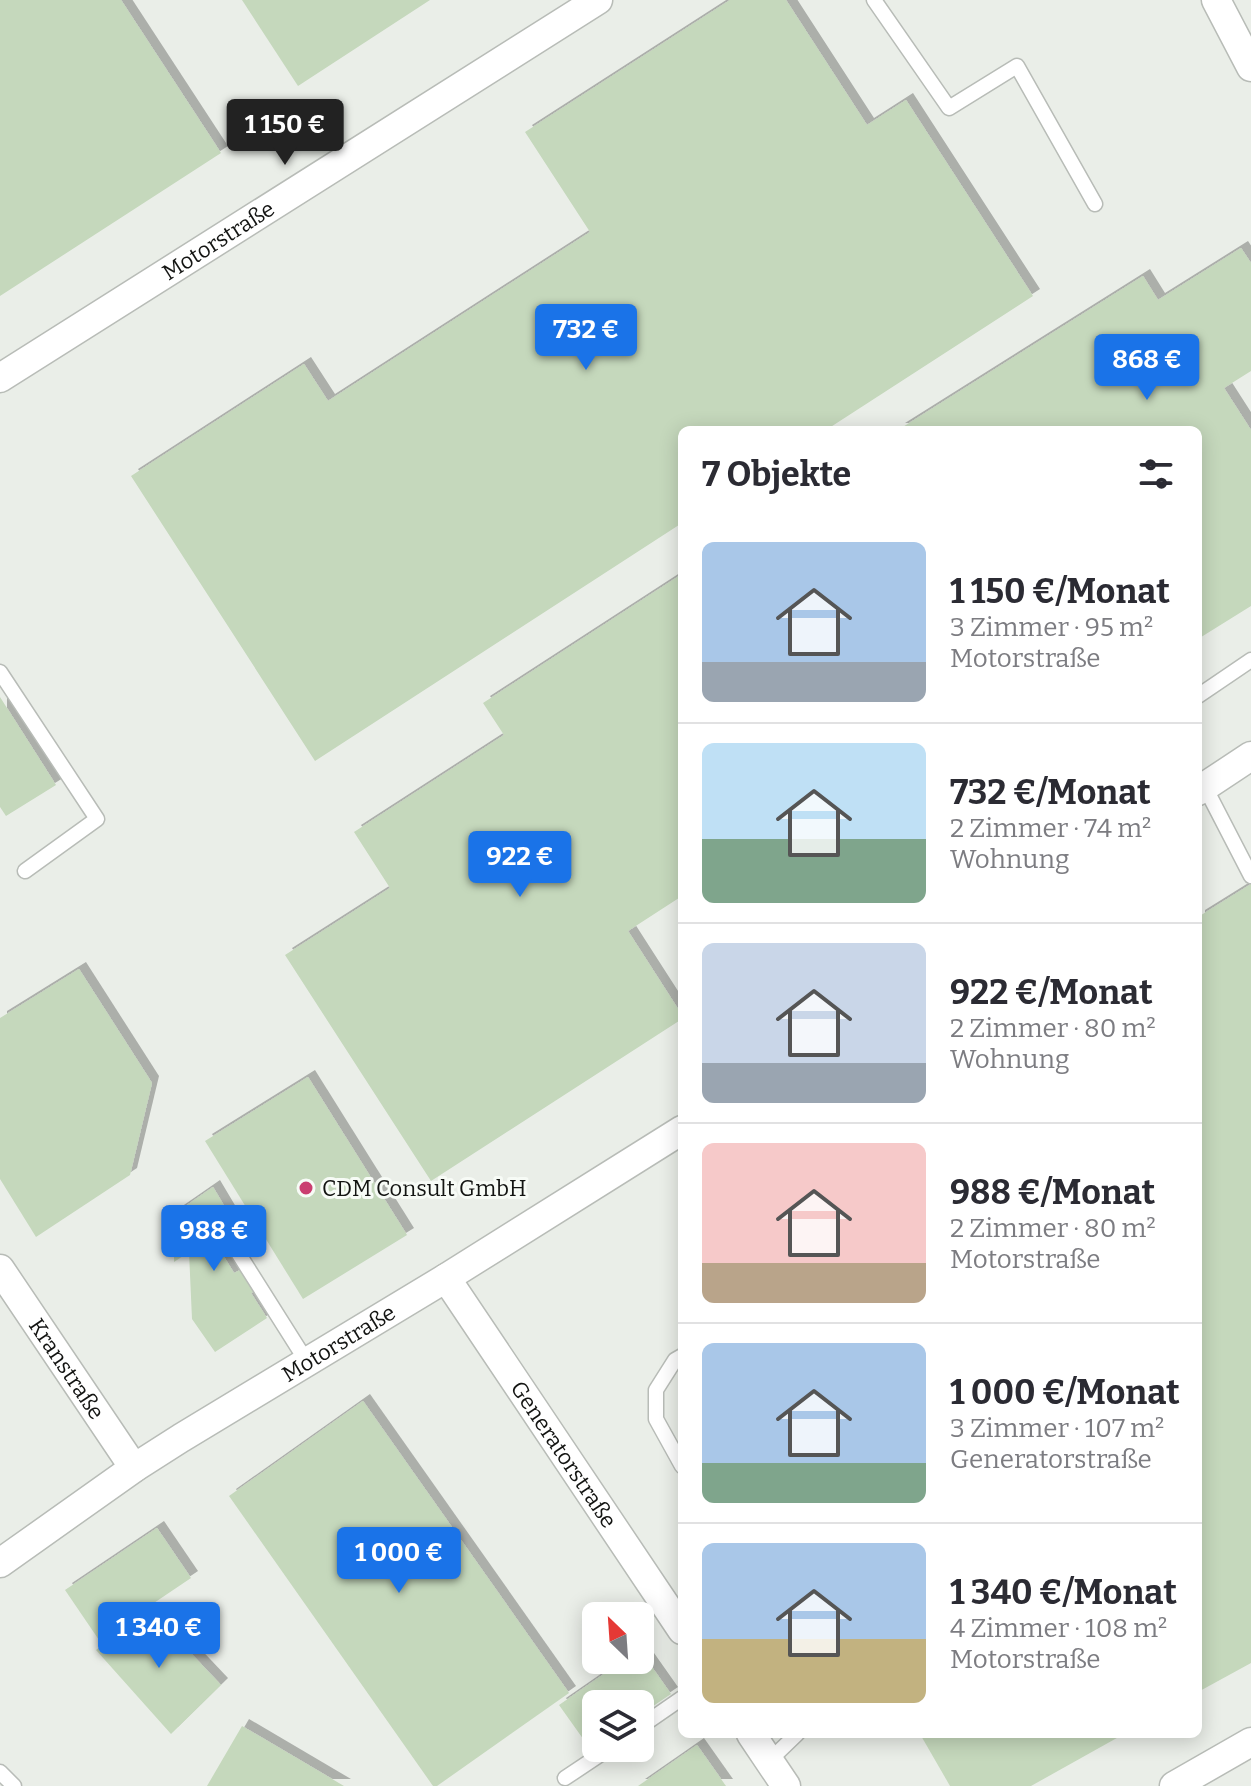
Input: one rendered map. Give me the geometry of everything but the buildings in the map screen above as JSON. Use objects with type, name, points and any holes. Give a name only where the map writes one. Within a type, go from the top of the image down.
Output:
[{"type":"street","name":"Motorstraße","points":[[0,378],[598,0]]},
{"type":"street","points":[[1216,0],[1251,67]]},
{"type":"street","points":[[1202,789],[1251,756]]},
{"type":"street","name":"Motorstraße","points":[[0,1563],[134,1468],[678,1133]]},
{"type":"street","name":"Kranstraße","points":[[0,1269],[134,1468]]},
{"type":"street","name":"Generatorstraße","points":[[446,1278],[678,1624]]},
{"type":"street","points":[[754,1738],[786,1786]]},
{"type":"street","points":[[1174,1786],[1251,1742]]},
{"type":"lane","points":[[874,0],[949,108],[1017,66],[1095,204]]},
{"type":"lane","points":[[1202,693],[1251,660]]},
{"type":"lane","points":[[0,672],[97,819],[25,871]]},
{"type":"lane","points":[[1202,789],[1251,876]]},
{"type":"lane","points":[[230,1240],[307,1362]]},
{"type":"lane","points":[[678,1358],[656,1390],[656,1419],[678,1459]]},
{"type":"lane","points":[[654,1717],[678,1701]]},
{"type":"lane","points":[[769,1761],[793,1738]]},
{"type":"lane","points":[[565,1778],[589,1762]]},
{"type":"lane","points":[[0,1772],[14,1786]]},
{"type":"place","name":"CDM Consult GmbH","points":[[306,1188]]}]
